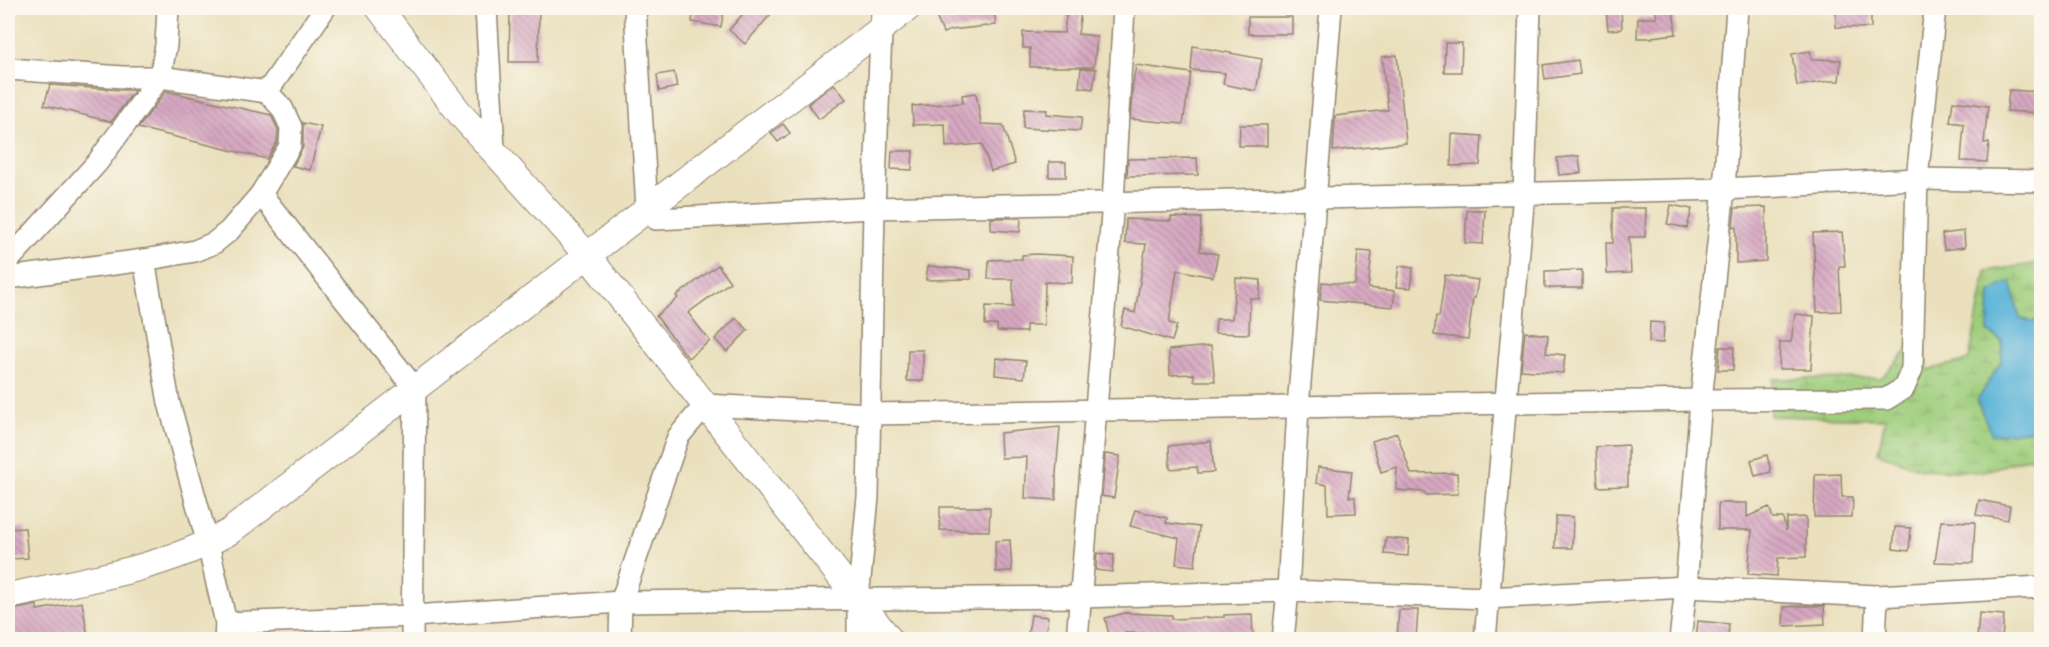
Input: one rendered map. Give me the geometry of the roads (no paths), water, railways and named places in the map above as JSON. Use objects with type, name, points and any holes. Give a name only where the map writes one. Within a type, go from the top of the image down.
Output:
[{"type":"street","points":[[8,261],[97,163],[160,77],[166,45],[168,8]]},
{"type":"street","points":[[267,92],[325,8]]},
{"type":"street","points":[[379,8],[462,116],[587,255],[890,639]]},
{"type":"street","points":[[486,8],[494,150]]},
{"type":"street","points":[[635,8],[647,209],[656,219],[874,208],[1724,189],[1917,179],[2042,181]]},
{"type":"street","points":[[8,597],[109,576],[208,544],[229,532],[647,209],[882,18],[908,8]]},
{"type":"street","points":[[1077,639],[1113,202],[1124,8]]},
{"type":"street","points":[[1283,639],[1288,591],[1298,406],[1331,8]]},
{"type":"street","points":[[1485,639],[1524,193],[1530,8]]},
{"type":"street","points":[[1680,639],[1701,400],[1724,189],[1737,8]]},
{"type":"street","points":[[705,405],[870,414],[1887,399],[1904,388],[1912,369],[1917,179],[1935,8]]},
{"type":"street","points":[[858,639],[858,599],[868,496],[874,208],[882,18]]},
{"type":"street","points":[[8,69],[123,77],[160,77],[267,92],[282,108],[291,127],[291,146],[261,194],[229,231],[214,243],[195,251],[144,260],[8,278]]},
{"type":"street","points":[[261,194],[415,389],[412,639]]},
{"type":"street","points":[[144,260],[169,403],[208,544],[225,631],[621,602],[1080,597],[1288,591],[1488,598],[1686,587],[1877,596],[2042,586]]},
{"type":"street","points":[[620,639],[621,602],[678,437],[705,405]]},
{"type":"street","points":[[1875,639],[1877,596]]},
{"type":"water","points":[[2011,281],[2020,319],[2041,322],[2041,429],[1992,435],[1977,401],[2002,360],[2002,341],[1988,332],[1990,292]]}]
